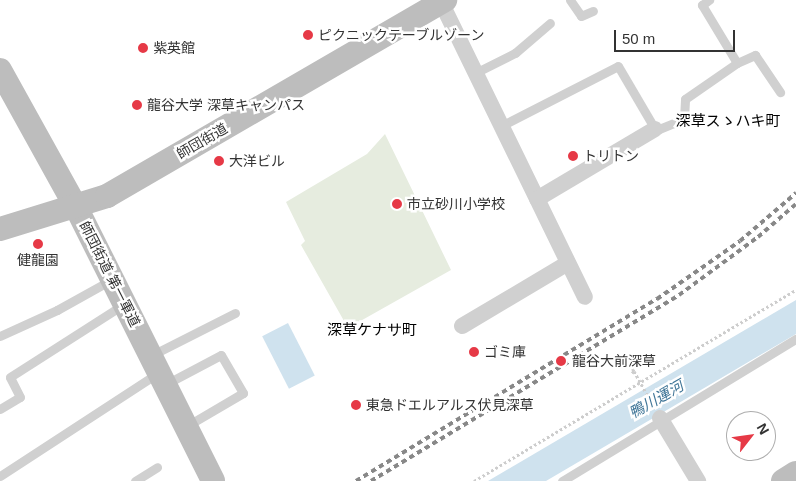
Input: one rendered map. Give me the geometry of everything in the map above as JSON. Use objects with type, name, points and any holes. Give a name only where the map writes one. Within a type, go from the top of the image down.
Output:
[{"type":"street","points":[[443,1],[475,73],[585,297]]},
{"type":"street","name":"師団街道","points":[[0,229],[107,196],[443,1]]},
{"type":"street","name":"師団街道 第一軍道","points":[[0,70],[76,207],[213,481]]},
{"type":"street","points":[[537,198],[655,129]]},
{"type":"street","points":[[462,326],[568,263]]},
{"type":"street","points":[[661,420],[698,481]]},
{"type":"street","points":[[783,481],[796,473]]},
{"type":"lane","points":[[570,0],[581,16],[593,11]]},
{"type":"lane","points":[[709,0],[702,5],[737,63]]},
{"type":"lane","points":[[475,73],[516,53],[550,23]]},
{"type":"lane","points":[[501,126],[618,66],[655,129],[684,119],[684,99],[737,63],[755,55],[780,92]]},
{"type":"lane","points":[[0,336],[57,310],[113,279]]},
{"type":"lane","points":[[0,409],[20,397],[10,377],[125,303]]},
{"type":"lane","points":[[0,476],[159,370],[235,313]]},
{"type":"lane","points":[[562,481],[796,339]]},
{"type":"lane","points":[[159,370],[221,355],[243,394],[186,426]]},
{"type":"lane","points":[[135,481],[157,467]]},
{"type":"path","points":[[474,481],[796,290]]},
{"type":"path","points":[[630,364],[661,420]]},
{"type":"shaded area","points":[[385,134],[451,270],[348,328],[301,245],[305,241],[286,202],[367,154]]},
{"type":"water","name":"鴨川運河","points":[[796,300],[796,334],[672,407],[546,481],[488,481]]},
{"type":"water","points":[[288,323],[315,376],[289,389],[262,336]]},
{"type":"railway","points":[[356,481],[657,299],[740,241],[796,193]]},
{"type":"railway","points":[[371,481],[679,295],[758,237],[796,204]]},
{"type":"place","name":"ピクニックテーブルゾーン","points":[[308,35]]},
{"type":"place","name":"紫英館","points":[[143,48]]},
{"type":"place","name":"龍谷大学 深草キャンパス","points":[[137,105]]},
{"type":"place","name":"トリトン","points":[[573,156]]},
{"type":"place","name":"大洋ビル","points":[[219,161]]},
{"type":"place","name":"市立砂川小学校","points":[[397,204]]},
{"type":"place","name":"健龍園","points":[[38,244]]},
{"type":"place","name":"ゴミ庫","points":[[474,352]]},
{"type":"place","name":"龍谷大前深草","points":[[561,361]]},
{"type":"place","name":"東急ドエルアルス伏見深草","points":[[356,405]]},
{"type":"district","name":"深草スゝハキ町","points":[[728,121]]},
{"type":"district","name":"深草ケナサ町","points":[[372,330]]}]
